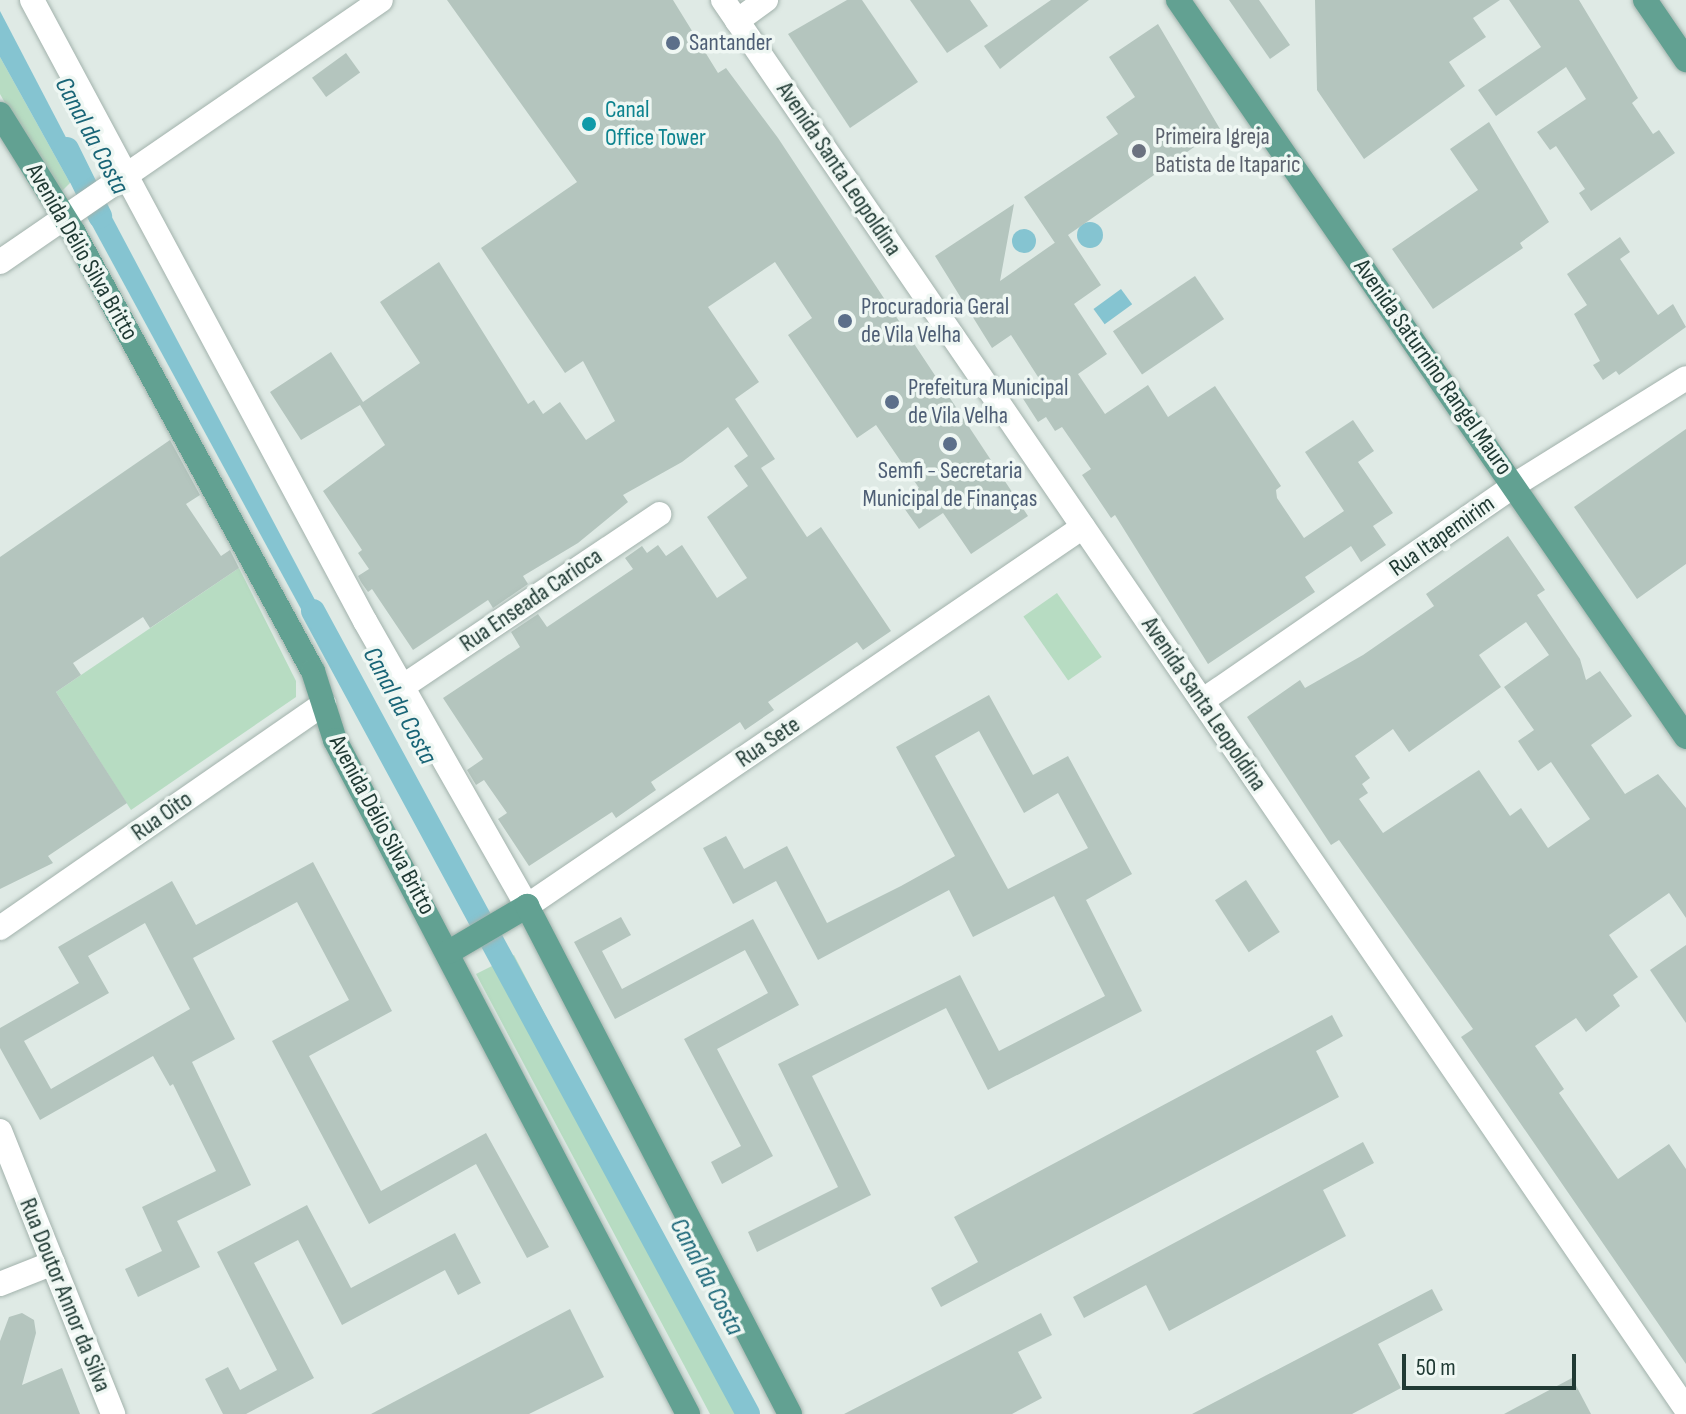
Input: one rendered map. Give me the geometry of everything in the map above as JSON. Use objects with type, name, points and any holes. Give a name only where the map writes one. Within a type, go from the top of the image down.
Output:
[{"type":"main road","name":"Avenida Saturnino Rangel Mauro","points":[[1178,0],[1516,484],[1686,737]]},
{"type":"main road","points":[[1645,0],[1686,60]]},
{"type":"main road","name":"Avenida Délio Silva Britto","points":[[0,114],[71,214],[313,671],[335,740],[459,946],[688,1414]]},
{"type":"main road","points":[[527,906],[790,1414]]},
{"type":"main road","name":"Rua Sete","points":[[459,946],[527,906]]},
{"type":"street","points":[[32,0],[118,182],[527,906]]},
{"type":"street","points":[[0,262],[381,0]]},
{"type":"street","name":"Avenida Santa Leopoldina","points":[[723,0],[1202,701],[1682,1394]]},
{"type":"street","points":[[737,21],[766,0]]},
{"type":"street","name":"Rua Itapemirim","points":[[1202,701],[1516,484],[1686,378]]},
{"type":"street","name":"Rua Enseada Carioca","points":[[402,687],[659,514]]},
{"type":"street","name":"Rua Sete","points":[[527,906],[1083,527]]},
{"type":"street","name":"Rua Oito","points":[[0,928],[324,704]]},
{"type":"street","name":"Rua Doutor Annor da Silva","points":[[0,1131],[113,1414]]},
{"type":"street","points":[[0,1284],[53,1263]]},
{"type":"green space","points":[[0,57],[70,183],[58,195],[0,94]]},
{"type":"green space","points":[[239,568],[296,681],[296,697],[131,810],[56,692]]},
{"type":"green space","points":[[1057,593],[1102,657],[1068,680],[1023,617]]},
{"type":"green space","points":[[514,955],[753,1414],[710,1414],[476,974]]},
{"type":"water","points":[[0,11],[84,172],[70,183],[0,57]]},
{"type":"water","points":[[105,204],[333,634],[319,642],[87,216]]},
{"type":"water","points":[[1090,222],[1099,226],[1103,235],[1099,244],[1090,248],[1081,244],[1077,235],[1081,226]]},
{"type":"water","points":[[1024,229],[1033,232],[1036,241],[1033,250],[1024,253],[1015,250],[1012,241],[1015,232]]},
{"type":"water","points":[[1121,289],[1132,304],[1105,324],[1093,309]]},
{"type":"building","points":[[447,0],[673,0],[718,73],[726,68],[778,138],[1028,516],[971,554],[943,513],[919,529],[899,501],[919,488],[876,425],[857,438],[788,335],[812,318],[775,262],[708,307],[759,382],[735,399],[775,459],[761,468],[807,537],[821,527],[891,631],[863,650],[857,642],[768,702],[774,710],[745,730],[740,722],[651,782],[656,790],[616,818],[612,812],[529,866],[498,819],[507,813],[484,780],[476,785],[467,770],[483,759],[443,698],[520,647],[511,632],[538,614],[547,627],[633,569],[625,558],[642,546],[647,553],[658,545],[666,556],[682,545],[717,598],[747,578],[707,517],[748,486],[734,466],[748,456],[728,427],[682,462],[623,495],[628,502],[578,543],[523,576],[528,584],[493,608],[488,600],[413,650],[372,589],[368,592],[361,582],[358,576],[369,569],[358,553],[362,550],[323,491],[385,445],[360,405],[301,440],[270,392],[331,352],[363,402],[420,363],[380,302],[439,262],[528,404],[534,400],[543,414],[560,402],[586,440],[615,421],[583,361],[565,373],[481,248],[577,182]]},
{"type":"building","points":[[847,0],[862,0],[918,82],[850,128],[788,34]]},
{"type":"building","points":[[910,0],[970,0],[988,26],[947,53]]},
{"type":"building","points":[[1051,0],[1089,0],[1000,69],[984,46]]},
{"type":"building","points":[[1229,0],[1259,0],[1290,45],[1270,59]]},
{"type":"building","points":[[1315,0],[1500,0],[1473,18],[1486,37],[1449,62],[1465,86],[1364,159],[1317,90]]},
{"type":"building","points":[[1509,0],[1579,0],[1638,98],[1632,103],[1653,134],[1659,130],[1675,153],[1591,211],[1579,193],[1585,189],[1556,146],[1550,150],[1537,132],[1586,99],[1566,67],[1496,116],[1478,90],[1541,47]]},
{"type":"building","points":[[1158,24],[1220,129],[1068,235],[1101,285],[1074,304],[1107,354],[1078,374],[1105,414],[1148,385],[1168,417],[1215,386],[1281,486],[1276,490],[1277,498],[1304,538],[1344,511],[1305,452],[1353,420],[1374,451],[1358,462],[1393,513],[1373,526],[1386,545],[1361,562],[1351,546],[1305,577],[1315,592],[1208,664],[1115,515],[1111,518],[1082,475],[1091,469],[1062,427],[1055,431],[1046,417],[1038,422],[1020,394],[1040,380],[1011,335],[992,348],[935,256],[1014,204],[1000,281],[1055,243],[1024,197],[1118,134],[1106,117],[1135,97],[1109,57]]},
{"type":"building","points":[[346,53],[360,72],[326,97],[312,78]]},
{"type":"building","points":[[1489,122],[1549,222],[1520,243],[1523,248],[1433,309],[1392,249],[1478,190],[1450,149]]},
{"type":"building","points":[[1620,237],[1630,252],[1620,259],[1658,315],[1673,304],[1686,327],[1619,375],[1616,371],[1603,380],[1593,365],[1600,361],[1574,314],[1587,305],[1567,274]]},
{"type":"building","points":[[1195,276],[1224,319],[1142,374],[1113,331]]},
{"type":"building","points":[[1686,429],[1686,564],[1637,599],[1574,507]]},
{"type":"building","points":[[170,440],[200,495],[186,504],[221,556],[230,550],[239,568],[150,628],[143,617],[73,663],[81,675],[56,692],[127,803],[48,856],[53,863],[0,889],[0,557]]},
{"type":"building","points":[[1508,536],[1545,590],[1537,595],[1580,659],[1586,680],[1600,671],[1632,716],[1591,745],[1625,794],[1658,774],[1686,808],[1686,918],[1669,893],[1609,935],[1638,977],[1613,995],[1620,1006],[1586,1032],[1576,1018],[1535,1046],[1564,1089],[1559,1093],[1618,1179],[1669,1144],[1686,1169],[1686,1364],[1461,1037],[1473,1029],[1339,840],[1331,845],[1247,717],[1300,680],[1305,688],[1363,655],[1434,606],[1426,594]],"holes":[[[1526,622],[1549,655],[1504,687],[1534,730],[1518,741],[1538,771],[1551,762],[1590,819],[1548,848],[1521,808],[1510,816],[1479,770],[1383,833],[1359,799],[1368,793],[1362,784],[1370,778],[1355,756],[1393,729],[1409,752],[1501,687],[1479,655]]]},
{"type":"building","points":[[989,695],[1033,775],[1068,756],[1132,874],[1086,900],[1142,1011],[988,1090],[946,1008],[812,1076],[871,1195],[757,1252],[748,1232],[838,1187],[778,1064],[960,975],[999,1051],[1105,996],[1054,896],[973,937],[949,890],[818,960],[776,881],[733,904],[703,848],[726,836],[744,869],[787,846],[827,923],[955,856],[896,747]],"holes":[[[979,731],[1024,813],[1058,793],[1088,848],[1008,889],[935,756]]]},
{"type":"building","points":[[313,862],[392,1011],[309,1056],[381,1191],[486,1133],[549,1247],[527,1258],[476,1164],[369,1224],[272,1041],[349,1000],[297,902],[193,958],[235,1039],[192,1062],[251,1185],[177,1221],[200,1267],[138,1297],[125,1269],[162,1251],[142,1207],[216,1171],[173,1084],[170,1086],[153,1056],[40,1120],[0,1048],[0,1028],[79,983],[58,947],[172,881],[196,925]],"holes":[[[145,923],[190,1009],[51,1089],[24,1041],[109,993],[88,956]]]},
{"type":"building","points":[[1246,880],[1280,932],[1249,952],[1215,900]]},
{"type":"building","points":[[621,917],[631,935],[602,951],[622,989],[753,919],[799,1005],[717,1049],[773,1156],[722,1184],[711,1162],[741,1146],[684,1039],[768,993],[745,950],[615,1019],[574,942]]},
{"type":"building","points":[[1686,945],[1686,1023],[1650,970]]},
{"type":"building","points":[[1332,1015],[1343,1036],[1316,1051],[1339,1097],[941,1307],[931,1288],[978,1262],[954,1217]]},
{"type":"building","points":[[1363,1142],[1374,1163],[1323,1190],[1346,1236],[1169,1331],[1146,1285],[1084,1318],[1073,1297]]},
{"type":"building","points":[[307,1205],[351,1288],[455,1233],[481,1283],[458,1295],[445,1270],[342,1325],[298,1240],[254,1263],[314,1378],[246,1414],[223,1414],[205,1379],[228,1367],[240,1390],[277,1370],[217,1252]]},
{"type":"building","points":[[1432,1289],[1443,1310],[1378,1344],[1401,1388],[1352,1414],[1192,1414]]},
{"type":"building","points":[[570,1309],[604,1377],[529,1414],[371,1414]]},
{"type":"building","points":[[22,1313],[34,1320],[36,1333],[22,1385],[62,1368],[80,1414],[0,1414],[0,1341],[9,1317]]},
{"type":"building","points":[[1041,1313],[1052,1335],[1018,1352],[1042,1398],[1012,1414],[844,1414]]},
{"type":"building","points":[[1572,1378],[1591,1414],[1504,1414]]},
{"type":"waterway","name":"Canal da Costa","points":[[67,149],[100,216]]},
{"type":"waterway","name":"Canal da Costa","points":[[313,611],[748,1414]]},
{"type":"place","name":"Santander","points":[[673,43]]},
{"type":"place","name":"Canal Office Tower","points":[[589,124]]},
{"type":"place","name":"Primeira Igreja Batista de Itaparic","points":[[1139,151]]},
{"type":"place","name":"Procuradoria Geral de Vila Velha","points":[[845,321]]},
{"type":"place","name":"Prefeitura Municipal de Vila Velha","points":[[892,402]]},
{"type":"place","name":"Semfi - Secretaria Municipal de Finanças","points":[[950,444]]}]
